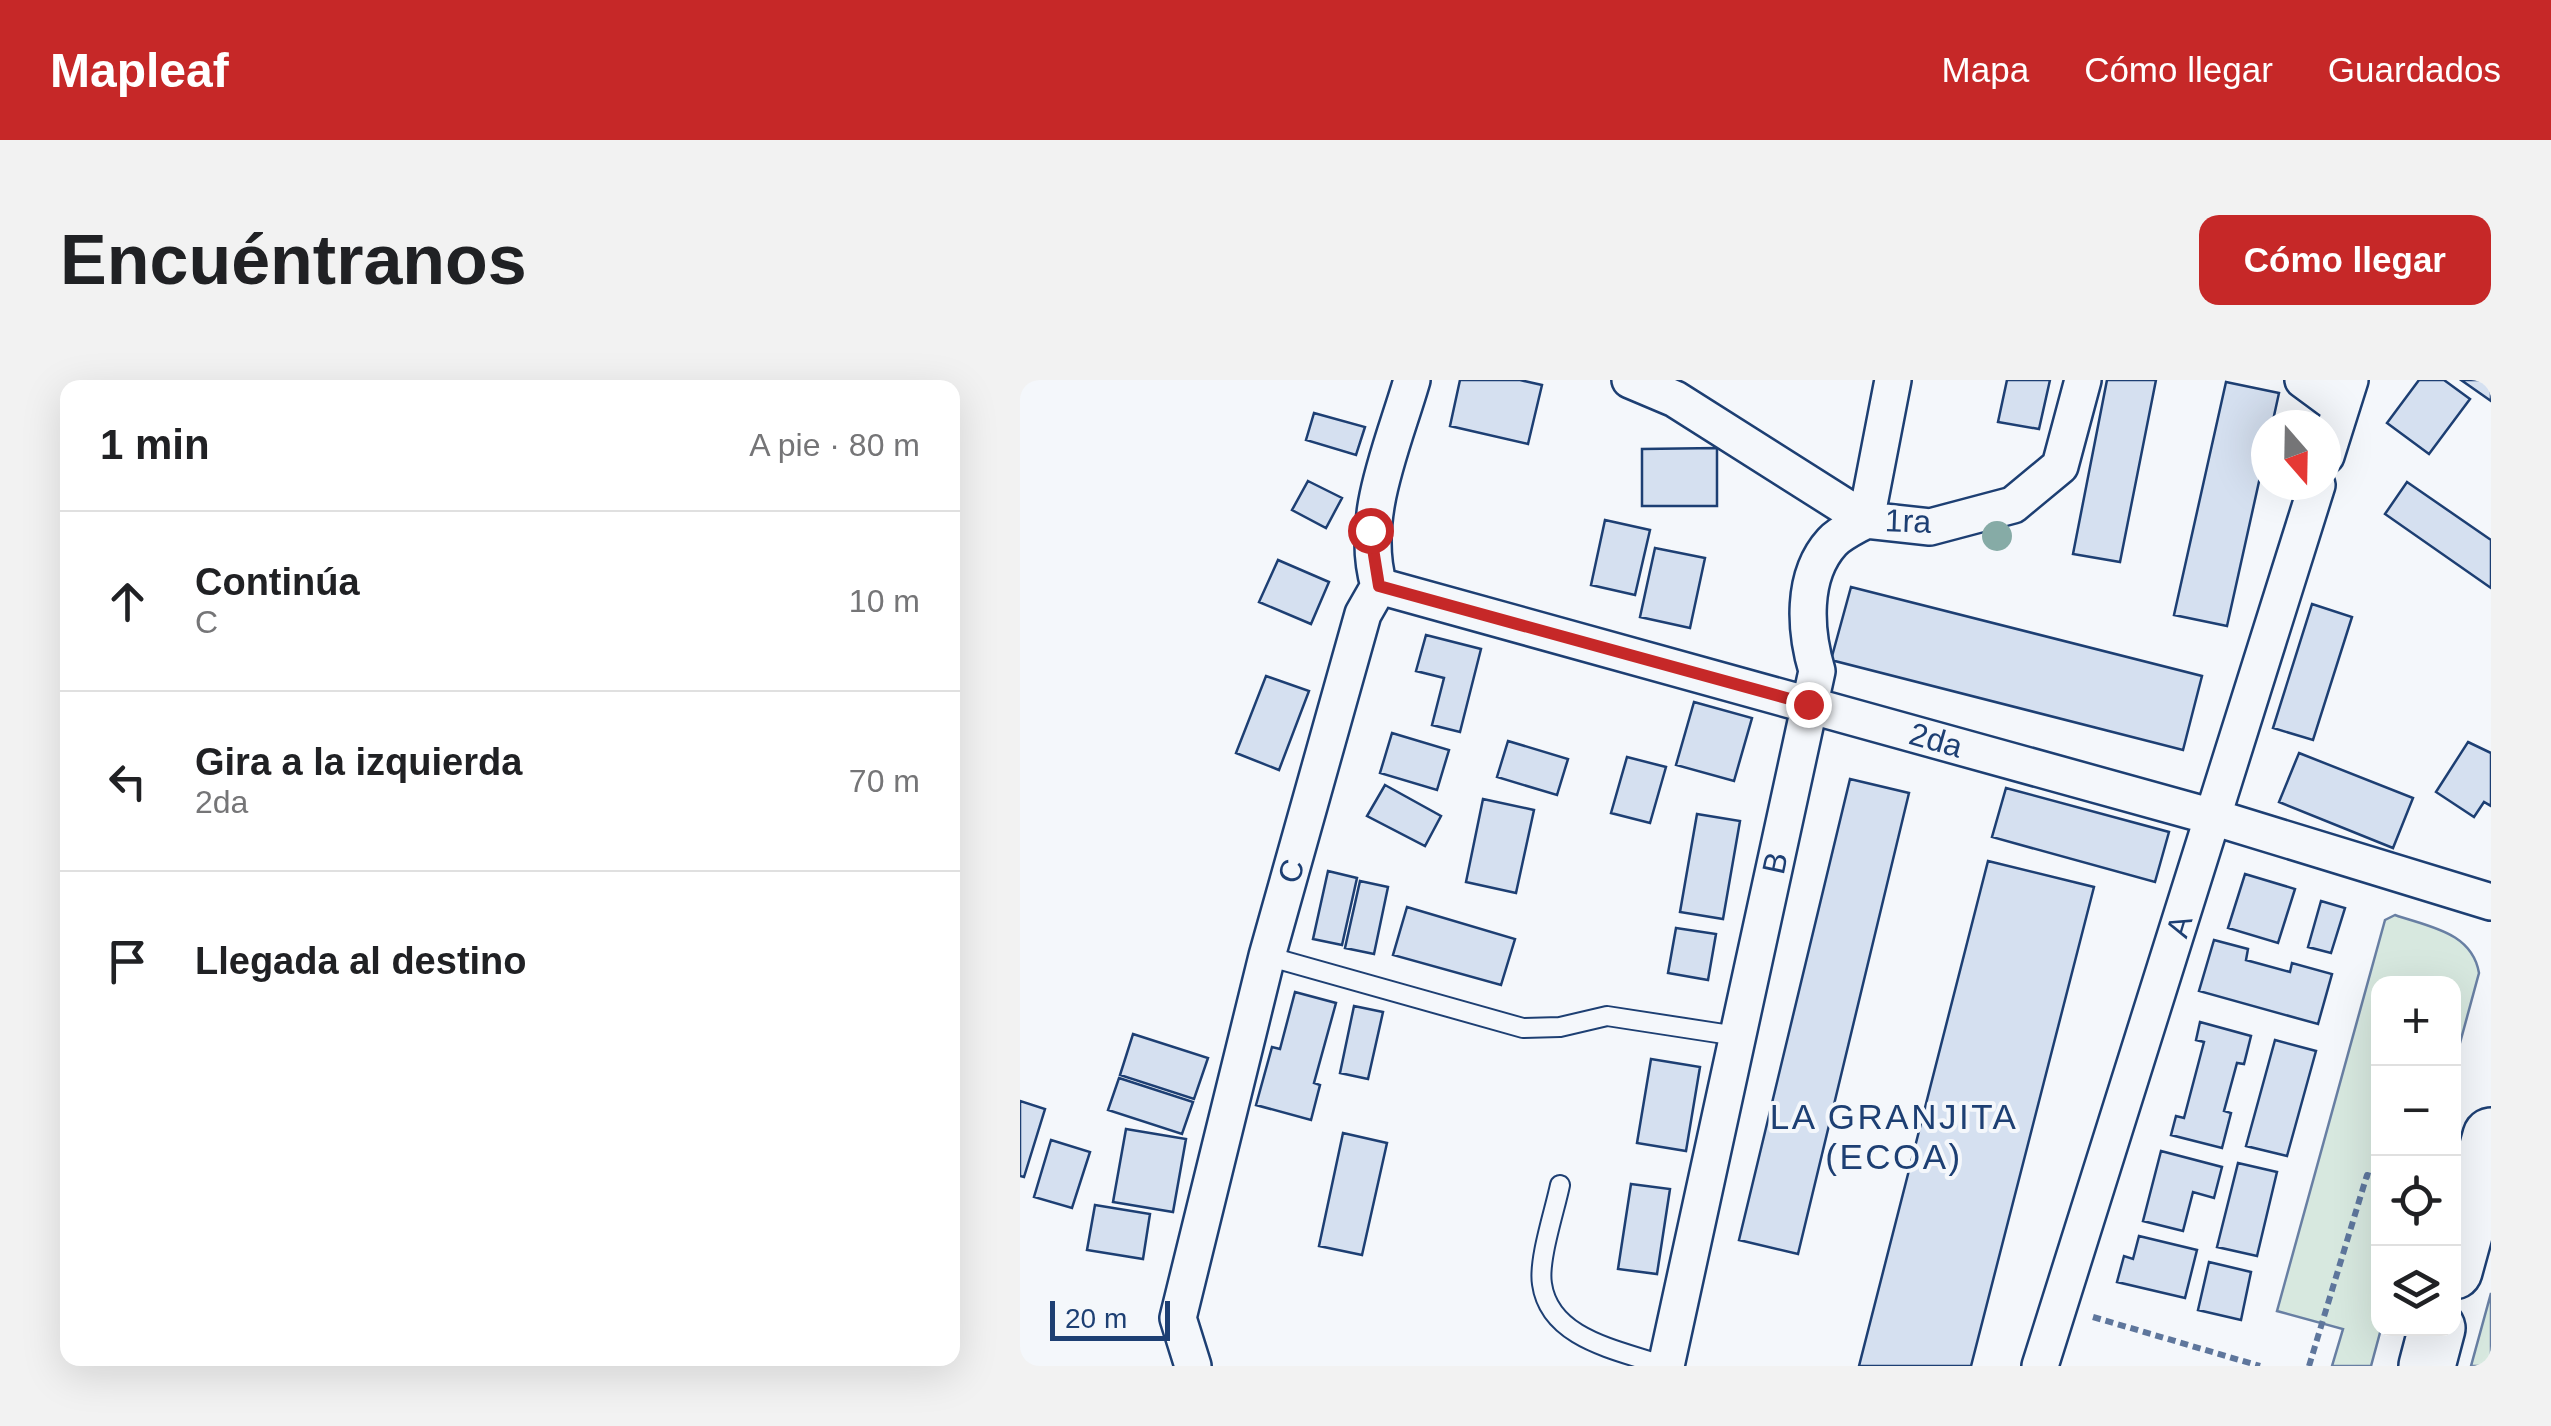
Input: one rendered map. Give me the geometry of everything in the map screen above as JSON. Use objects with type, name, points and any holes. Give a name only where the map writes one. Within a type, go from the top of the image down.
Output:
[{"type":"main road","points":[[2461,1246],[2491,1136]]},
{"type":"main road","points":[[2427,1366],[2436,1336]]},
{"type":"street","points":[[1379,586],[1370,530],[1412,380]]},
{"type":"street","name":"1ra","points":[[1630,380],[1675,399],[1866,520],[1930,527],[2013,505],[2060,466],[2083,380]]},
{"type":"street","points":[[1866,520],[1892,380]]},
{"type":"street","points":[[2303,380],[2346,394]]},
{"type":"street","name":"A","points":[[2040,1366],[2312,500]]},
{"type":"street","name":"B","points":[[1665,1366],[1817,671],[1807,637],[1811,583],[1832,542],[1866,520]]},
{"type":"street","name":"2da","points":[[1379,586],[2213,817],[2491,902]]},
{"type":"street","name":"C","points":[[1193,1366],[1178,1318],[1267,956],[1363,614],[1379,586]]},
{"type":"lane","points":[[1267,956],[1524,1028],[1560,1027],[1607,1016],[1737,1036]]},
{"type":"lane","points":[[1560,1185],[1541,1282],[1551,1312],[1576,1335],[1665,1366]]},
{"type":"path","points":[[2309,1366],[2366,1174],[2371,1176]]},
{"type":"path","points":[[2058,1307],[2260,1366]]},
{"type":"shaded area","points":[[2395,915],[2447,933],[2468,948],[2479,973],[2461,1039],[2461,976],[2371,976],[2371,1336],[2379,1336],[2371,1366],[2332,1366],[2343,1329],[2277,1311],[2385,920]]},
{"type":"shaded area","points":[[2491,1293],[2491,1366],[2471,1366]]},
{"type":"building","points":[[1460,380],[1520,380],[1542,385],[1528,444],[1450,426]]},
{"type":"building","points":[[2007,380],[2050,380],[2039,429],[1998,422]]},
{"type":"building","points":[[2107,380],[2156,380],[2120,562],[2073,554]]},
{"type":"building","points":[[2419,380],[2444,380],[2470,399],[2429,454],[2387,423]]},
{"type":"building","points":[[2461,380],[2491,380],[2491,401]]},
{"type":"building","points":[[2226,382],[2279,393],[2275,410],[2251,410],[2251,500],[2255,500],[2227,626],[2174,615]]},
{"type":"building","points":[[1314,413],[1365,427],[1356,455],[1306,440]]},
{"type":"building","points":[[1717,448],[1717,506],[1642,506],[1642,449]]},
{"type":"building","points":[[1308,481],[1342,498],[1326,528],[1292,510]]},
{"type":"building","points":[[2407,482],[2491,540],[2491,588],[2385,514]]},
{"type":"building","points":[[1605,520],[1650,530],[1635,595],[1591,585]]},
{"type":"building","points":[[1655,548],[1705,558],[1690,628],[1640,617]]},
{"type":"building","points":[[1278,560],[1329,582],[1311,624],[1259,602]]},
{"type":"building","points":[[1851,587],[2202,676],[2183,750],[1831,660]]},
{"type":"building","points":[[2312,604],[2352,617],[2313,740],[2273,728]]},
{"type":"building","points":[[1426,635],[1481,649],[1460,732],[1432,725],[1444,678],[1416,671]]},
{"type":"building","points":[[1266,676],[1309,691],[1279,770],[1236,753]]},
{"type":"building","points":[[1694,702],[1752,718],[1734,781],[1676,765]]},
{"type":"building","points":[[1392,733],[1449,750],[1437,790],[1380,773]]},
{"type":"building","points":[[1508,741],[1568,759],[1557,795],[1497,777]]},
{"type":"building","points":[[2468,742],[2491,753],[2491,806],[2484,802],[2474,817],[2436,792]]},
{"type":"building","points":[[2299,753],[2413,798],[2393,848],[2279,802]]},
{"type":"building","points":[[1627,757],[1666,767],[1650,823],[1611,813]]},
{"type":"building","points":[[1850,779],[1909,793],[1798,1254],[1739,1240]]},
{"type":"building","points":[[1385,785],[1441,816],[1425,846],[1367,816]]},
{"type":"building","points":[[2006,788],[2169,832],[2155,882],[1992,837]]},
{"type":"building","points":[[1483,799],[1534,810],[1516,893],[1466,882]]},
{"type":"building","points":[[1697,814],[1740,821],[1723,919],[1680,912]]},
{"type":"building","points":[[1988,861],[2094,887],[1971,1366],[1859,1366]]},
{"type":"building","points":[[1328,871],[1357,878],[1342,945],[1313,939]]},
{"type":"building","points":[[2245,874],[2295,889],[2278,943],[2228,928]]},
{"type":"building","points":[[1360,881],[1388,887],[1374,954],[1345,948]]},
{"type":"building","points":[[2321,901],[2345,908],[2331,953],[2308,947]]},
{"type":"building","points":[[1407,907],[1515,939],[1501,985],[1393,955]]},
{"type":"building","points":[[1676,928],[1716,934],[1708,980],[1668,973]]},
{"type":"building","points":[[2214,940],[2248,949],[2246,960],[2290,972],[2292,963],[2332,974],[2318,1024],[2199,991]]},
{"type":"building","points":[[1295,992],[1336,1003],[1314,1083],[1320,1085],[1311,1120],[1256,1105],[1272,1047],[1280,1049]]},
{"type":"building","points":[[1354,1006],[1383,1012],[1368,1079],[1340,1073]]},
{"type":"building","points":[[2200,1022],[2251,1036],[2244,1064],[2237,1063],[2224,1111],[2231,1113],[2222,1148],[2171,1135],[2176,1116],[2184,1118],[2204,1042],[2196,1040]]},
{"type":"building","points":[[1133,1034],[1208,1058],[1194,1099],[1120,1075]]},
{"type":"building","points":[[2275,1040],[2316,1051],[2287,1156],[2246,1146]]},
{"type":"building","points":[[1651,1059],[1700,1067],[1686,1151],[1637,1143]]},
{"type":"building","points":[[1119,1078],[1193,1102],[1182,1134],[1108,1110]]},
{"type":"building","points":[[1020,1101],[1045,1109],[1024,1177],[1020,1176]]},
{"type":"building","points":[[1126,1129],[1186,1139],[1173,1212],[1113,1202]]},
{"type":"building","points":[[1343,1133],[1387,1143],[1362,1255],[1319,1246]]},
{"type":"building","points":[[1051,1140],[1090,1152],[1072,1208],[1034,1197]]},
{"type":"building","points":[[2161,1151],[2222,1167],[2214,1198],[2193,1192],[2183,1231],[2143,1221]]},
{"type":"building","points":[[2238,1163],[2277,1172],[2257,1256],[2217,1247]]},
{"type":"building","points":[[1631,1184],[1670,1189],[1657,1274],[1618,1269]]},
{"type":"building","points":[[1095,1205],[1150,1214],[1143,1259],[1087,1250]]},
{"type":"building","points":[[2139,1236],[2197,1250],[2185,1298],[2117,1282],[2124,1256],[2133,1259]]},
{"type":"building","points":[[2209,1262],[2251,1272],[2241,1320],[2198,1310]]},
{"type":"district","name":"LA GRANJITA (ECOA)","points":[[1894,1137]]},
{"type":"route","points":[[1370,530],[1379,586],[1808,704]]}]
